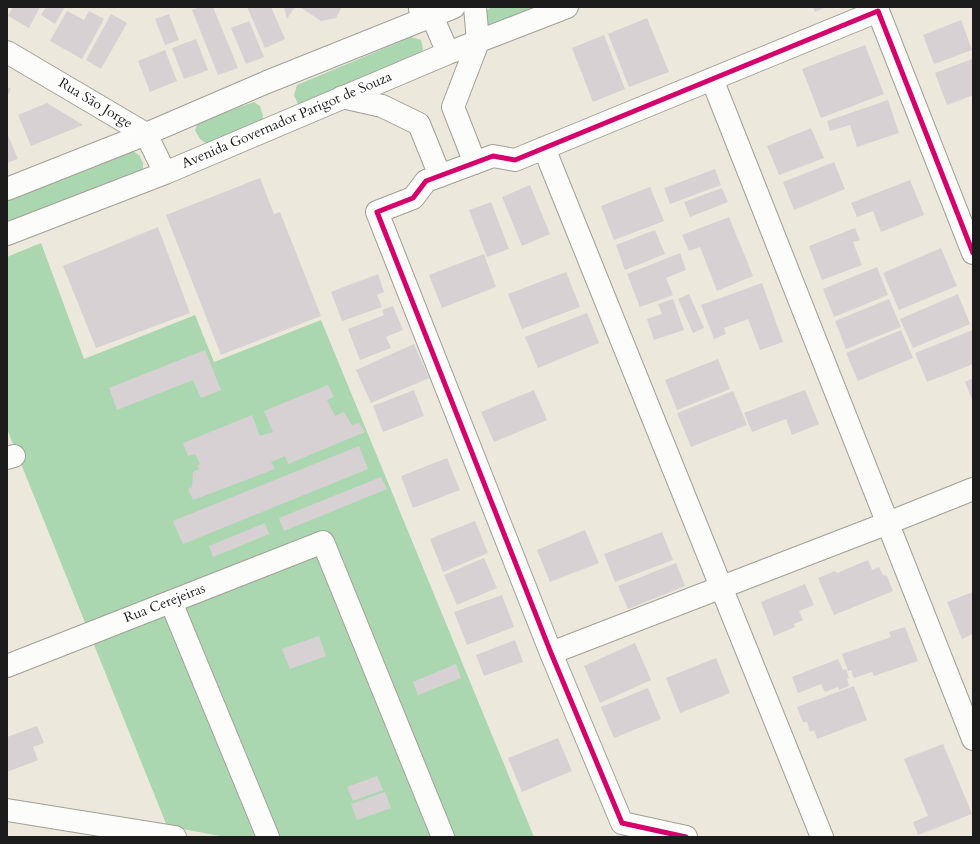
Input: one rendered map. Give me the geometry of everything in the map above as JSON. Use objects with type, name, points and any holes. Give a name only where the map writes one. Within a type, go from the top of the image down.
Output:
[{"type":"street","points":[[7,189],[146,134],[267,82],[424,11],[454,7]]},
{"type":"street","points":[[475,7],[478,42],[453,107],[475,163]]},
{"type":"street","name":"Avenida Governador Parigot de Souza","points":[[7,234],[165,172],[448,53],[567,7]]},
{"type":"street","points":[[424,11],[448,53]]},
{"type":"street","points":[[686,837],[622,823],[551,653],[377,212],[413,198],[426,181],[493,156],[515,160],[878,11],[973,253]]},
{"type":"street","name":"Rua São Jorge","points":[[7,52],[146,134],[165,172]]},
{"type":"street","points":[[712,79],[973,740]]},
{"type":"street","points":[[342,97],[382,106],[419,124],[440,176]]},
{"type":"street","points":[[544,148],[720,588],[822,837]]},
{"type":"street","points":[[551,653],[973,489]]},
{"type":"street","name":"Rua Cerejeiras","points":[[7,666],[322,542],[443,837]]},
{"type":"street","points":[[171,602],[268,837]]},
{"type":"street","points":[[7,810],[175,837]]},
{"type":"green space","points":[[491,7],[549,7],[497,27],[489,25],[486,19],[487,10]]},
{"type":"green space","points":[[411,37],[421,40],[423,49],[421,57],[306,105],[298,104],[294,95],[297,85]]},
{"type":"green space","points":[[254,102],[260,106],[263,116],[261,123],[207,144],[200,139],[195,130],[198,122]]},
{"type":"green space","points":[[133,151],[140,156],[143,163],[143,169],[138,174],[7,227],[7,201]]},
{"type":"green space","points":[[41,243],[84,359],[195,315],[214,362],[321,320],[534,837],[225,837],[167,826],[7,429],[7,257]]},
{"type":"building","points":[[13,7],[40,7],[29,28],[8,16]]},
{"type":"building","points":[[46,7],[65,7],[55,24],[41,15]]},
{"type":"building","points":[[200,7],[213,7],[238,68],[218,75],[192,10]]},
{"type":"building","points":[[247,7],[271,7],[285,39],[265,48]]},
{"type":"building","points":[[284,7],[295,7],[287,19]]},
{"type":"building","points":[[300,7],[342,7],[336,18],[321,21]]},
{"type":"building","points":[[813,7],[826,7],[815,12]]},
{"type":"building","points":[[67,11],[84,20],[89,11],[104,19],[82,59],[50,41]]},
{"type":"building","points":[[111,14],[127,23],[101,69],[86,60]]},
{"type":"building","points":[[169,14],[179,40],[165,45],[155,19]]},
{"type":"building","points":[[647,18],[669,72],[629,87],[608,34]]},
{"type":"building","points":[[961,20],[972,50],[934,64],[923,35]]},
{"type":"building","points":[[249,21],[264,57],[246,64],[231,28]]},
{"type":"building","points":[[604,35],[625,89],[593,102],[572,48]]},
{"type":"building","points":[[196,39],[208,70],[184,79],[172,48]]},
{"type":"building","points":[[865,45],[884,94],[821,118],[802,69]]},
{"type":"building","points":[[165,50],[177,81],[150,92],[138,61]]},
{"type":"building","points":[[972,59],[973,95],[947,105],[935,73]]},
{"type":"building","points":[[7,87],[11,89],[7,97]]},
{"type":"building","points":[[888,100],[899,133],[857,147],[850,125],[830,131],[827,121]]},
{"type":"building","points":[[47,103],[83,125],[31,146],[18,115]]},
{"type":"building","points":[[811,128],[824,158],[779,175],[767,146]]},
{"type":"building","points":[[7,133],[18,159],[7,163]]},
{"type":"building","points":[[834,162],[845,189],[794,210],[783,182]]},
{"type":"building","points":[[715,169],[721,185],[670,204],[664,188]]},
{"type":"building","points":[[260,178],[274,214],[280,212],[321,316],[221,355],[166,215]]},
{"type":"building","points":[[910,180],[924,215],[881,232],[873,211],[857,217],[851,203]]},
{"type":"building","points":[[530,185],[550,234],[522,246],[502,197]]},
{"type":"building","points":[[650,187],[664,221],[614,240],[601,206]]},
{"type":"building","points":[[722,188],[728,202],[690,217],[684,202]]},
{"type":"building","points":[[491,202],[509,249],[487,257],[469,210]]},
{"type":"building","points":[[729,217],[753,276],[717,291],[700,247],[689,251],[682,235]]},
{"type":"building","points":[[158,227],[190,313],[96,348],[63,266]]},
{"type":"building","points":[[855,228],[860,240],[853,242],[862,265],[822,280],[809,246]]},
{"type":"building","points":[[655,230],[665,254],[625,270],[616,245]]},
{"type":"building","points":[[941,248],[957,286],[899,310],[883,273]]},
{"type":"building","points":[[680,253],[686,270],[666,278],[673,295],[640,307],[627,274]]},
{"type":"building","points":[[484,254],[496,287],[442,308],[429,275]]},
{"type":"building","points":[[877,267],[888,295],[834,317],[823,289]]},
{"type":"building","points":[[566,272],[580,307],[522,329],[508,294]]},
{"type":"building","points":[[378,274],[384,292],[377,295],[382,307],[342,321],[331,292]]},
{"type":"building","points":[[762,283],[783,342],[760,350],[748,319],[724,328],[726,334],[714,339],[701,305]]},
{"type":"building","points":[[689,294],[704,328],[693,333],[678,299]]},
{"type":"building","points":[[958,294],[970,324],[913,348],[900,319]]},
{"type":"building","points":[[673,299],[684,330],[654,340],[647,319],[662,314],[658,304]]},
{"type":"building","points":[[889,299],[901,327],[846,349],[835,321]]},
{"type":"building","points":[[393,306],[403,330],[386,337],[391,348],[360,360],[348,329],[384,315],[382,310]]},
{"type":"building","points":[[587,313],[599,343],[538,368],[525,337]]},
{"type":"building","points":[[901,330],[913,358],[858,381],[846,353]]},
{"type":"building","points":[[973,330],[973,364],[927,382],[915,353]]},
{"type":"building","points":[[414,344],[429,378],[371,403],[356,370]]},
{"type":"building","points":[[205,350],[221,390],[201,398],[193,380],[117,410],[109,388]]},
{"type":"building","points":[[718,359],[730,389],[677,410],[665,380]]},
{"type":"building","points":[[973,378],[973,402],[965,382]]},
{"type":"building","points":[[328,385],[334,397],[327,400],[335,416],[344,412],[352,425],[359,423],[365,432],[288,464],[285,456],[271,462],[275,469],[193,500],[188,489],[192,487],[193,472],[199,469],[197,466],[200,464],[195,454],[188,456],[183,443],[252,415],[260,436],[273,432],[264,411]]},
{"type":"building","points":[[414,390],[424,416],[383,432],[373,406]]},
{"type":"building","points":[[534,390],[547,420],[494,442],[481,412]]},
{"type":"building","points":[[805,390],[819,424],[792,435],[786,419],[752,432],[744,413]]},
{"type":"building","points":[[733,391],[747,425],[691,447],[677,413]]},
{"type":"building","points":[[359,446],[368,469],[183,544],[173,521]]},
{"type":"building","points":[[447,458],[460,490],[413,508],[401,476]]},
{"type":"building","points":[[381,477],[387,489],[284,531],[279,518]]},
{"type":"building","points":[[475,521],[488,553],[443,572],[430,539]]},
{"type":"building","points":[[265,523],[269,534],[213,557],[209,546]]},
{"type":"building","points":[[585,530],[599,563],[550,582],[537,550]]},
{"type":"building","points":[[662,532],[673,560],[615,582],[604,554]]},
{"type":"building","points":[[484,558],[497,588],[457,605],[444,575]]},
{"type":"building","points":[[868,560],[872,570],[879,567],[883,575],[887,576],[893,591],[834,615],[818,578],[835,571],[837,573]]},
{"type":"building","points":[[676,563],[685,586],[628,609],[618,586]]},
{"type":"building","points":[[805,584],[814,605],[799,611],[803,620],[794,624],[795,627],[774,636],[761,602]]},
{"type":"building","points":[[973,592],[973,634],[962,639],[947,602]]},
{"type":"building","points":[[502,595],[514,627],[467,645],[454,612]]},
{"type":"building","points":[[905,627],[918,661],[874,676],[872,672],[854,678],[851,670],[848,671],[842,654],[891,637],[889,632]]},
{"type":"building","points":[[319,636],[326,656],[290,669],[282,649]]},
{"type":"building","points":[[515,640],[523,662],[484,676],[476,655]]},
{"type":"building","points":[[635,643],[651,680],[600,703],[584,666]]},
{"type":"building","points":[[716,658],[730,693],[680,713],[666,678]]},
{"type":"building","points":[[838,659],[843,670],[846,669],[849,678],[847,679],[849,686],[839,690],[838,687],[825,692],[821,684],[798,693],[792,677]]},
{"type":"building","points":[[456,664],[461,678],[418,695],[413,682]]},
{"type":"building","points":[[854,686],[867,720],[817,739],[814,730],[810,732],[807,722],[803,722],[797,707]]},
{"type":"building","points":[[648,688],[661,719],[614,738],[601,707]]},
{"type":"building","points":[[37,726],[44,743],[33,747],[38,760],[7,772],[7,737]]},
{"type":"building","points":[[558,738],[572,771],[522,792],[508,758]]},
{"type":"building","points":[[943,744],[972,814],[918,835],[913,822],[928,816],[904,759]]},
{"type":"building","points":[[377,776],[383,790],[353,801],[347,787]]},
{"type":"building","points":[[385,792],[391,808],[357,820],[351,804]]},
{"type":"cycle path","points":[[686,837],[622,823],[551,653],[377,212],[413,198],[426,181],[493,156],[515,160],[878,11],[973,253]]}]
